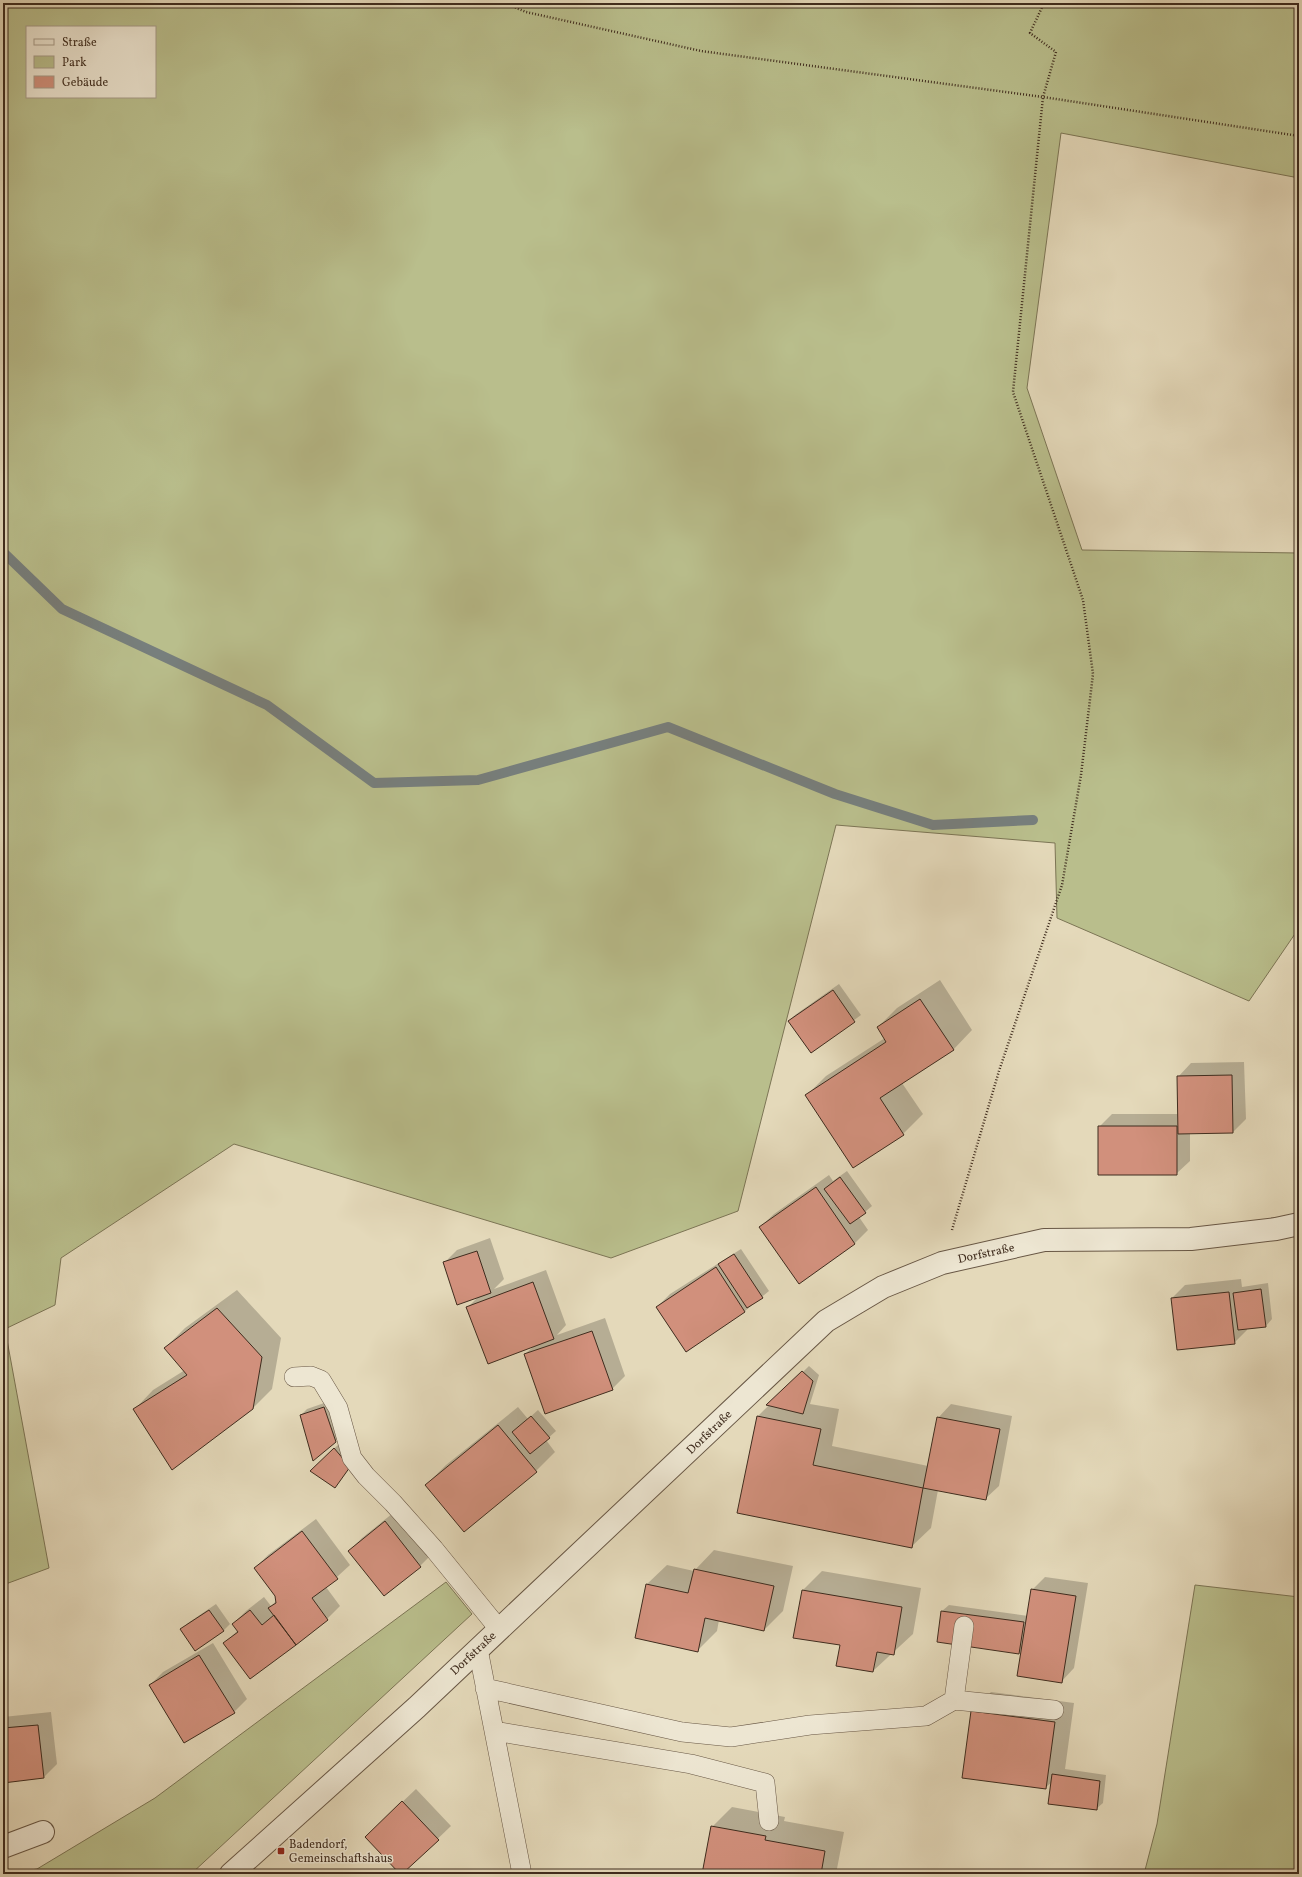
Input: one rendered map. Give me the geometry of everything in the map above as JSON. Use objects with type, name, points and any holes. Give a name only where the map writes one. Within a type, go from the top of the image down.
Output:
[{"type":"street","name":"Dorfstraße","points":[[231,1874],[499,1630],[826,1321],[883,1287],[942,1263],[1044,1240],[1191,1239],[1276,1229],[1299,1224]]},
{"type":"street","points":[[3,1847],[43,1832]]},
{"type":"lane","points":[[294,1377],[311,1376],[321,1380],[338,1408],[352,1458],[366,1476],[393,1503],[434,1549],[499,1630]]},
{"type":"lane","points":[[954,1700],[964,1626]]},
{"type":"lane","points":[[478,1649],[522,1874]]},
{"type":"lane","points":[[485,1688],[682,1732],[731,1737],[810,1725],[926,1716],[954,1700],[1054,1710]]},
{"type":"lane","points":[[494,1731],[691,1764],[765,1783],[769,1821]]},
{"type":"path","points":[[504,3],[526,12],[701,51],[1043,97],[1299,136]]},
{"type":"path","points":[[942,1263],[999,1071],[1062,885],[1081,775],[1093,674],[1083,600],[1013,392],[1043,97],[1056,52],[1030,32],[1044,3]]},
{"type":"green space","points":[[3,3],[1299,3],[1299,178],[1061,133],[1027,388],[1082,550],[1299,553],[1299,928],[1249,1001],[1057,918],[1055,843],[836,825],[738,1211],[611,1258],[234,1144],[61,1258],[55,1305],[5,1329],[49,1568],[3,1585]]},
{"type":"green space","points":[[446,1582],[472,1614],[191,1874],[7,1874],[37,1869],[155,1798]]},
{"type":"green space","points":[[1195,1585],[1299,1597],[1299,1874],[1144,1874],[1157,1824]]},
{"type":"building","points":[[833,990],[855,1022],[811,1053],[788,1021]]},
{"type":"building","points":[[920,999],[954,1050],[880,1098],[904,1135],[853,1168],[805,1095],[886,1042],[877,1027]]},
{"type":"building","points":[[1232,1075],[1233,1133],[1178,1134],[1177,1076]]},
{"type":"building","points":[[1098,1126],[1177,1126],[1177,1175],[1098,1175]]},
{"type":"building","points":[[840,1177],[866,1213],[850,1224],[824,1189]]},
{"type":"building","points":[[816,1187],[855,1244],[799,1284],[759,1227]]},
{"type":"building","points":[[477,1251],[491,1293],[457,1305],[443,1262]]},
{"type":"building","points":[[734,1254],[763,1298],[747,1308],[718,1264]]},
{"type":"building","points":[[716,1267],[745,1312],[686,1352],[656,1307]]},
{"type":"building","points":[[533,1282],[554,1339],[488,1364],[466,1307]]},
{"type":"building","points":[[1261,1289],[1266,1327],[1238,1330],[1233,1293]]},
{"type":"building","points":[[1229,1292],[1235,1344],[1177,1350],[1171,1298]]},
{"type":"building","points":[[217,1308],[262,1357],[253,1409],[172,1470],[133,1409],[187,1375],[164,1348]]},
{"type":"building","points":[[1297,1325],[1299,1325],[1299,1350]]},
{"type":"building","points":[[592,1331],[613,1390],[545,1414],[524,1354]]},
{"type":"building","points":[[802,1371],[813,1381],[803,1414],[766,1405]]},
{"type":"building","points":[[324,1407],[336,1442],[313,1461],[300,1415]]},
{"type":"building","points":[[531,1416],[550,1438],[530,1454],[512,1432]]},
{"type":"building","points":[[757,1416],[821,1429],[813,1465],[923,1488],[912,1548],[737,1513]]},
{"type":"building","points":[[937,1417],[1000,1429],[986,1500],[923,1488]]},
{"type":"building","points":[[498,1425],[537,1472],[464,1532],[425,1485]]},
{"type":"building","points":[[334,1448],[350,1467],[335,1488],[310,1471]]},
{"type":"building","points":[[385,1521],[421,1567],[384,1596],[348,1551]]},
{"type":"building","points":[[302,1531],[338,1579],[312,1598],[328,1620],[296,1645],[268,1608],[276,1603],[275,1596],[254,1568]]},
{"type":"building","points":[[694,1569],[774,1586],[764,1631],[705,1618],[698,1652],[635,1638],[646,1584],[688,1593]]},
{"type":"building","points":[[1031,1589],[1076,1596],[1062,1683],[1017,1676]]},
{"type":"building","points":[[802,1590],[902,1607],[894,1655],[877,1652],[873,1672],[836,1666],[840,1645],[793,1638]]},
{"type":"building","points":[[209,1610],[224,1631],[195,1651],[180,1629]]},
{"type":"building","points":[[250,1610],[262,1625],[274,1615],[296,1645],[250,1679],[223,1643],[238,1632],[232,1624]]},
{"type":"building","points":[[941,1611],[1024,1622],[1019,1654],[937,1642]]},
{"type":"building","points":[[199,1655],[235,1713],[184,1743],[149,1685]]},
{"type":"building","points":[[971,1711],[1055,1722],[1046,1789],[962,1778]]},
{"type":"building","points":[[38,1725],[44,1778],[3,1783],[3,1728]]},
{"type":"building","points":[[1052,1774],[1100,1781],[1097,1810],[1048,1804]]},
{"type":"building","points":[[402,1801],[439,1840],[402,1874],[400,1874],[365,1837]]},
{"type":"building","points":[[711,1826],[766,1836],[765,1840],[825,1851],[821,1874],[702,1874]]},
{"type":"waterway","points":[[3,552],[62,609],[267,705],[374,783],[478,780],[668,727],[835,794],[933,825],[1033,820]]},
{"type":"place","name":"Badendorf, Gemeinschaftshaus","points":[[281,1851]]}]
